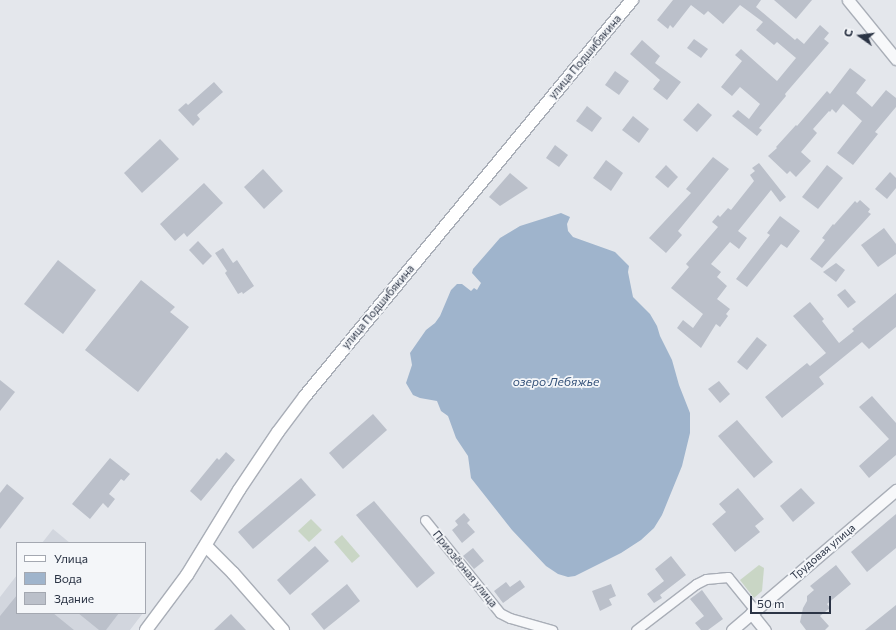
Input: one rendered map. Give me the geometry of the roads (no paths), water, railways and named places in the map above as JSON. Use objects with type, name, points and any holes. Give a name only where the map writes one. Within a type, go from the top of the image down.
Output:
[{"type":"main road","name":"улица Подшибякина","points":[[146,630],[187,575],[273,438],[310,390],[632,0]]},
{"type":"main road","points":[[206,546],[233,573],[283,630]]},
{"type":"street","points":[[848,0],[896,59]]},
{"type":"street","name":"Трудовая улица","points":[[732,630],[896,490]]},
{"type":"street","name":"Приозёрная улица","points":[[425,520],[500,613],[510,618],[552,630]]},
{"type":"street","points":[[636,630],[696,584],[706,579],[728,577],[765,630]]},
{"type":"water","name":"озеро Лебяжье","points":[[561,213],[570,217],[567,224],[568,231],[573,237],[615,252],[629,266],[628,272],[633,297],[650,314],[657,326],[660,336],[672,360],[679,385],[690,413],[690,433],[682,466],[662,515],[654,528],[641,540],[621,553],[575,576],[568,577],[558,574],[546,566],[512,530],[471,478],[468,456],[456,438],[448,416],[441,411],[437,401],[420,398],[413,395],[406,383],[412,365],[410,353],[426,330],[435,323],[440,316],[451,290],[457,284],[462,284],[471,291],[474,288],[477,290],[481,283],[472,273],[473,269],[500,238],[520,226]]}]
